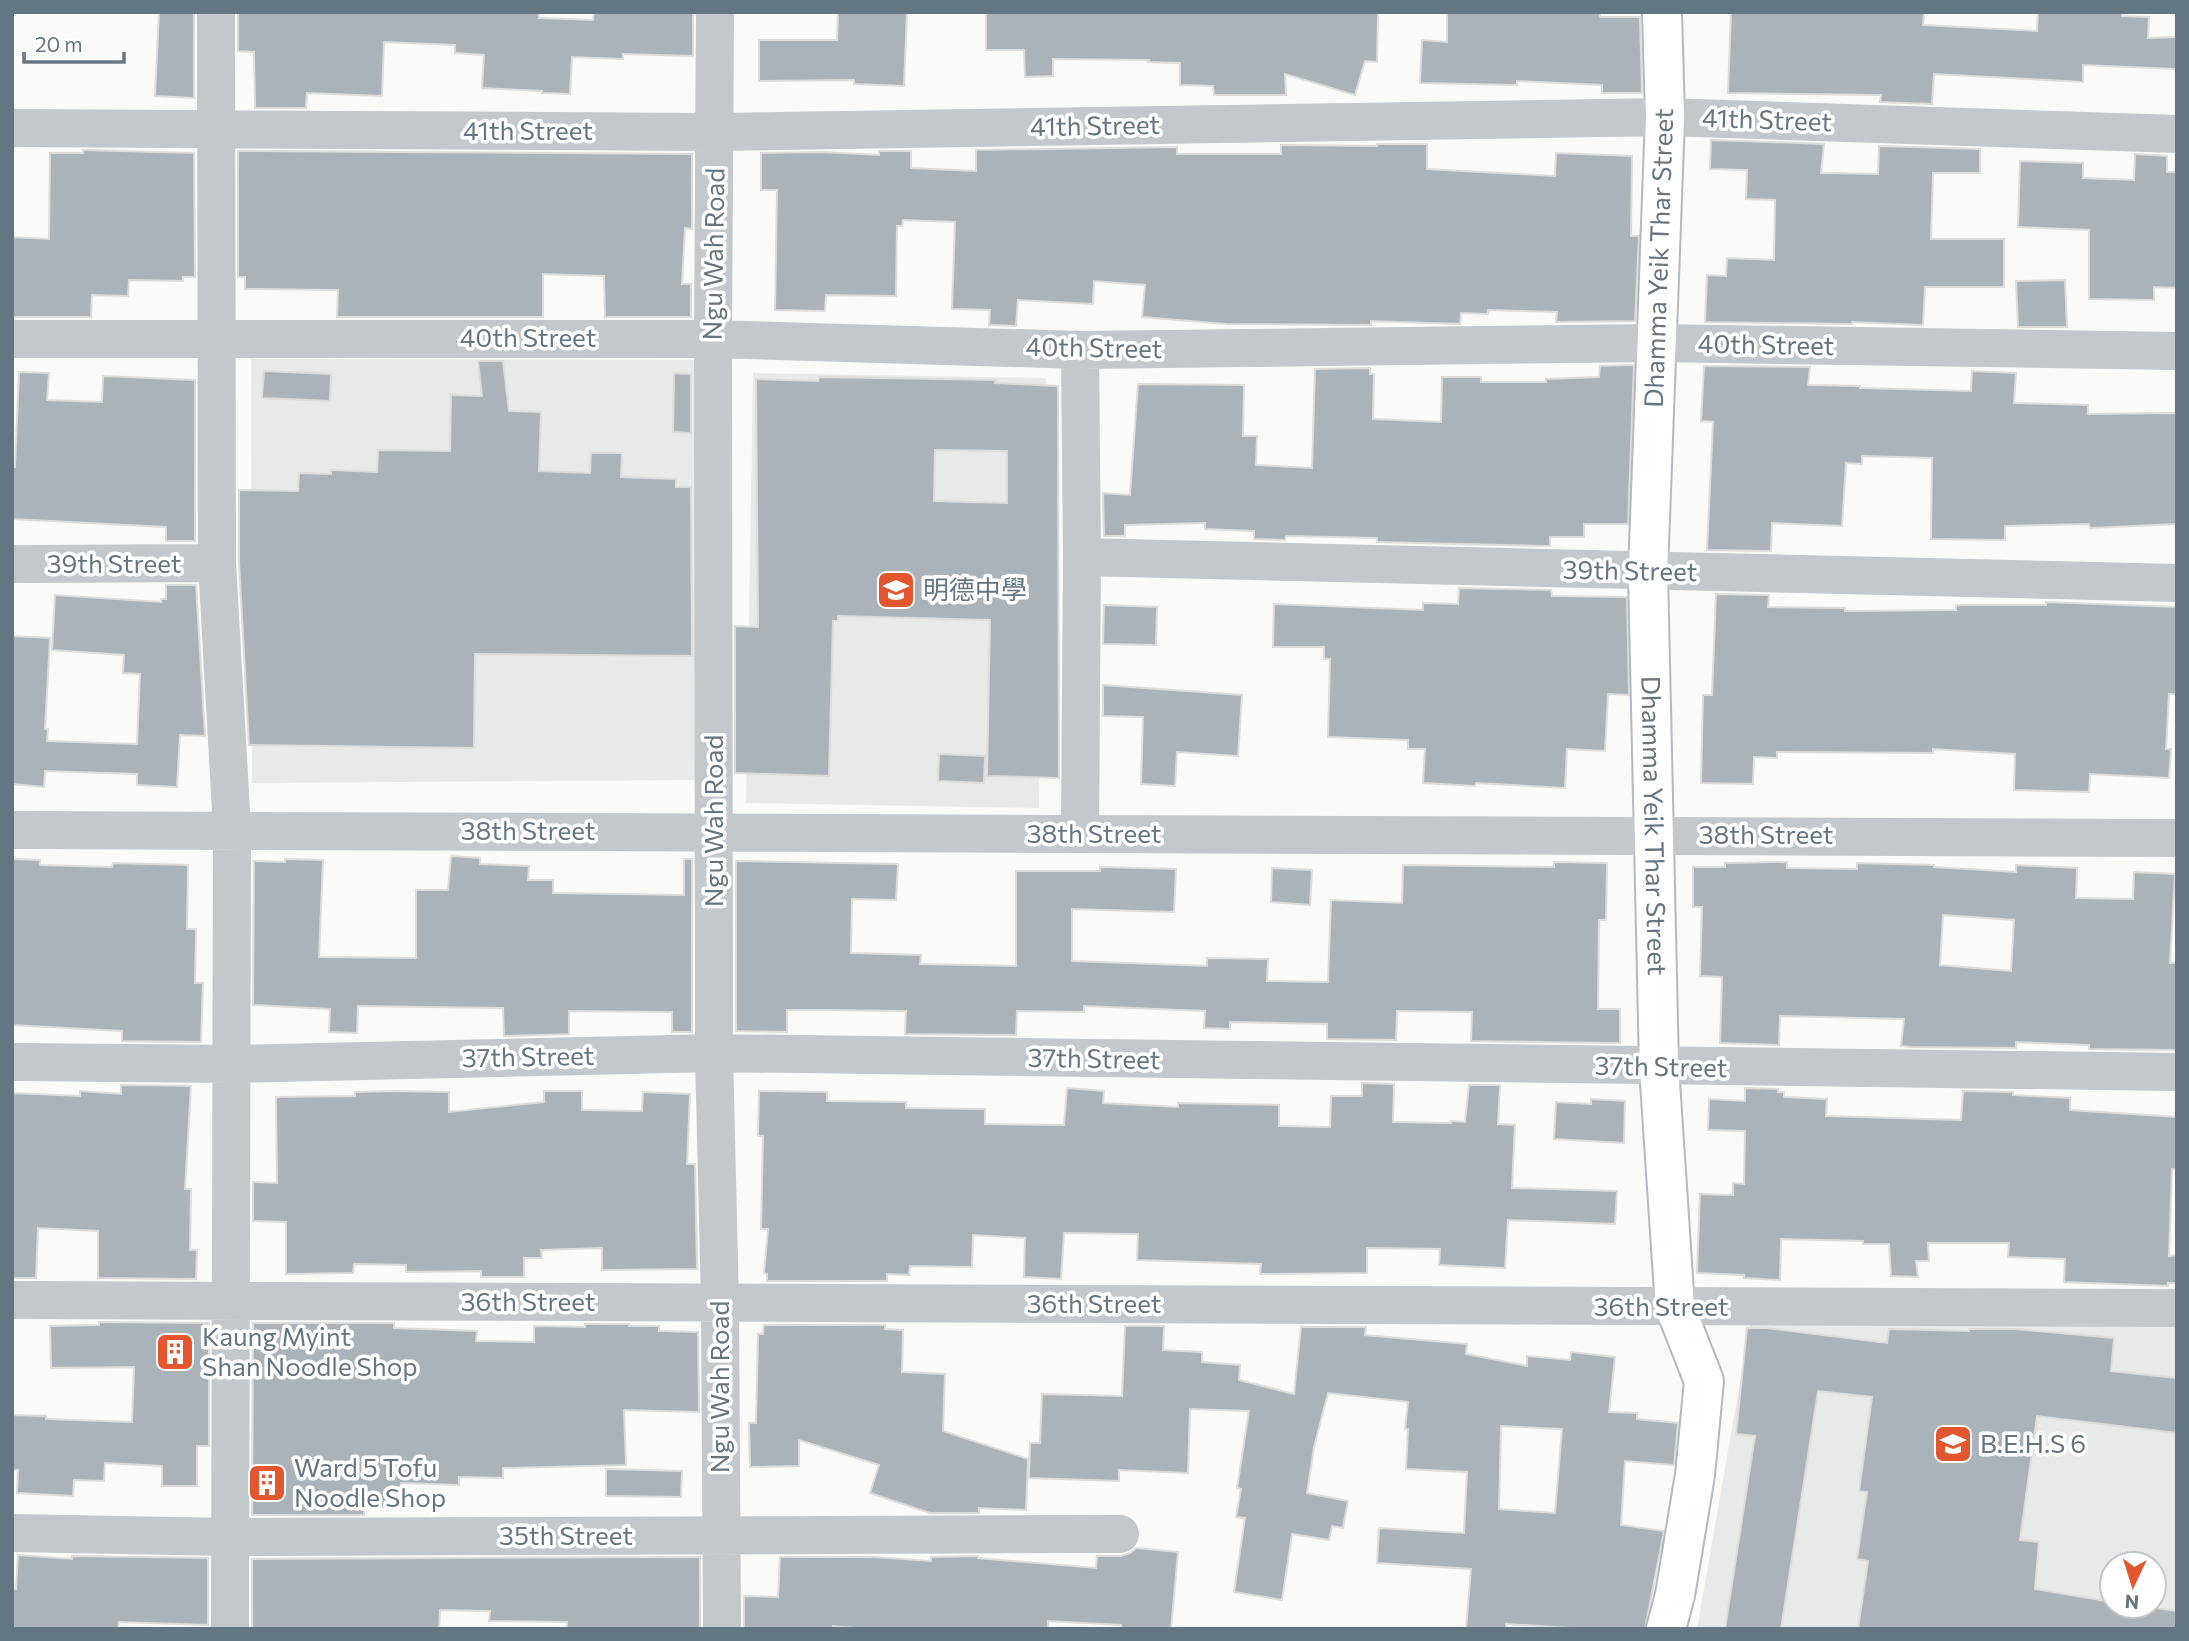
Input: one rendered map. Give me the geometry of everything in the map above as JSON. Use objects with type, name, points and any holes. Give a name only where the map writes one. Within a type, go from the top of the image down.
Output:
[{"type":"main road","name":"Dhamma Yeik Thar Street","points":[[1662,12],[1665,117],[1648,572],[1659,1067],[1675,1307],[1704,1381],[1695,1475],[1675,1595],[1666,1629]]},
{"type":"street","points":[[216,12],[217,563],[232,829],[230,1629]]},
{"type":"street","name":"Ngu Wah Road","points":[[715,12],[714,832],[722,1629]]},
{"type":"street","name":"41th Street","points":[[12,128],[715,132],[1665,117],[2177,134]]},
{"type":"street","name":"40th Street","points":[[12,340],[713,339],[1080,350],[1656,343],[2177,351]]},
{"type":"street","points":[[1080,350],[1080,834]]},
{"type":"street","name":"39th Street","points":[[1082,557],[2177,583]]},
{"type":"street","name":"39th Street","points":[[12,564],[217,563]]},
{"type":"street","name":"38th Street","points":[[12,830],[2177,838]]},
{"type":"street","name":"37th Street","points":[[12,1062],[231,1064],[715,1053],[2177,1072]]},
{"type":"street","name":"36th Street","points":[[12,1300],[2177,1308]]},
{"type":"street","name":"35th Street","points":[[12,1533],[230,1537],[1120,1534]]},
{"type":"shaded area","points":[[251,359],[697,360],[695,780],[252,783]]},
{"type":"shaded area","name":"明德中學","points":[[753,373],[1046,378],[1039,808],[746,803]]},
{"type":"shaded area","name":"B.E.H.S 6","points":[[2177,1324],[2177,1629],[1697,1629],[1750,1325]]},
{"type":"building","points":[[159,12],[194,12],[194,98],[155,96]]},
{"type":"building","points":[[238,12],[539,12],[539,18],[593,20],[594,12],[693,12],[693,56],[623,54],[623,59],[572,57],[570,94],[542,93],[482,88],[484,55],[455,53],[455,45],[384,42],[382,96],[307,93],[306,108],[255,108],[254,52],[238,51]]},
{"type":"building","points":[[838,12],[907,12],[904,86],[854,84],[854,80],[759,81],[759,40],[837,40]]},
{"type":"building","points":[[986,12],[1378,12],[1377,62],[1365,61],[1355,95],[1285,74],[1286,95],[1214,95],[1213,86],[1180,85],[1180,63],[1148,62],[1149,60],[1053,59],[1053,76],[1025,77],[1024,50],[986,50]]},
{"type":"building","points":[[1447,12],[1600,12],[1600,17],[1640,17],[1642,93],[1602,93],[1602,85],[1517,81],[1517,85],[1420,83],[1422,40],[1447,42]]},
{"type":"building","points":[[1731,12],[1924,12],[1923,25],[2037,31],[2038,12],[2122,12],[2122,16],[2149,17],[2148,38],[2177,37],[2177,69],[2083,65],[2083,82],[1934,74],[1932,104],[1880,102],[1881,95],[1728,93]]},
{"type":"building","points":[[1711,140],[1824,144],[1821,173],[1878,174],[1879,146],[1980,149],[1980,173],[1933,173],[1931,239],[2004,239],[2004,287],[1925,287],[1923,325],[1705,322],[1707,275],[1726,276],[1727,258],[1774,260],[1775,200],[1746,199],[1747,170],[1710,169]]},
{"type":"building","points":[[1427,144],[1427,169],[1555,176],[1556,153],[1632,156],[1631,236],[1639,236],[1635,321],[1556,322],[1557,312],[1488,310],[1488,314],[1461,313],[1460,324],[1371,321],[1371,325],[1226,324],[1142,317],[1145,285],[1094,281],[1093,304],[1018,300],[1016,326],[989,325],[990,310],[952,309],[955,222],[903,220],[902,226],[897,226],[896,296],[826,295],[825,311],[775,310],[777,190],[761,190],[761,153],[879,155],[879,151],[911,151],[911,168],[976,171],[976,150],[1177,147],[1177,154],[1281,154],[1281,145]]},
{"type":"building","points":[[83,150],[194,153],[195,277],[183,277],[183,281],[129,280],[128,296],[92,295],[91,317],[12,317],[12,237],[49,239],[50,153],[83,153]]},
{"type":"building","points":[[238,151],[692,154],[692,229],[685,228],[682,284],[691,284],[691,317],[605,317],[604,276],[543,274],[543,317],[337,317],[338,290],[245,289],[245,277],[238,277]]},
{"type":"building","points":[[2135,154],[2167,156],[2167,172],[2177,172],[2177,288],[2154,287],[2154,300],[2089,299],[2089,230],[2018,227],[2020,161],[2083,163],[2083,178],[2134,180]]},
{"type":"building","points":[[2065,280],[2067,327],[2018,327],[2016,281]]},
{"type":"building","points":[[478,361],[503,361],[509,411],[541,412],[539,471],[590,473],[591,453],[622,453],[621,477],[676,479],[676,487],[691,487],[692,656],[475,654],[474,748],[249,745],[239,562],[239,490],[298,491],[299,473],[331,474],[331,470],[377,472],[378,450],[450,451],[451,395],[482,396]]},
{"type":"building","points":[[1634,365],[1628,524],[1584,524],[1584,537],[1550,537],[1550,546],[1377,542],[1377,538],[1286,536],[1285,540],[1254,539],[1254,531],[1205,529],[1205,523],[1125,525],[1125,536],[1104,536],[1103,493],[1130,495],[1138,384],[1244,385],[1243,436],[1257,436],[1256,465],[1312,468],[1315,369],[1370,368],[1370,374],[1374,374],[1373,419],[1441,422],[1442,377],[1481,377],[1481,382],[1546,382],[1546,379],[1599,377],[1600,366]]},
{"type":"building","points":[[1704,366],[1810,367],[1808,385],[1971,391],[1972,371],[2016,373],[2014,403],[2088,405],[2088,414],[2177,413],[2177,524],[2090,528],[2089,524],[2005,526],[2005,540],[1931,539],[1932,458],[1862,456],[1862,464],[1846,463],[1842,526],[1772,523],[1771,551],[1707,550],[1713,422],[1701,421]]},
{"type":"building","points":[[264,371],[331,374],[330,401],[262,398]]},
{"type":"building","points":[[19,372],[49,373],[47,400],[102,402],[103,376],[195,380],[195,541],[166,541],[166,527],[12,519],[12,467],[15,467]]},
{"type":"building","points":[[674,373],[691,374],[691,433],[673,432]]},
{"type":"building","name":"明德中學","points":[[819,377],[996,380],[995,383],[1058,386],[1059,778],[987,776],[990,620],[838,616],[838,621],[833,621],[829,776],[735,773],[735,626],[758,627],[756,379],[818,381]],"holes":[[[935,450],[1007,451],[1007,503],[934,501]]]},
{"type":"building","points":[[166,585],[196,585],[205,736],[180,735],[177,787],[137,785],[137,774],[45,771],[44,787],[12,784],[12,636],[50,638],[45,729],[48,729],[47,741],[137,744],[140,674],[123,673],[124,655],[52,650],[55,595],[161,602],[161,599],[166,599]]},
{"type":"building","points":[[1459,588],[1551,590],[1552,596],[1627,597],[1629,695],[1608,694],[1605,751],[1567,749],[1565,788],[1423,783],[1425,749],[1408,749],[1408,740],[1328,737],[1330,659],[1324,659],[1324,647],[1273,647],[1274,604],[1423,610],[1423,603],[1458,604]]},
{"type":"building","points":[[1716,594],[1769,595],[1768,607],[1845,608],[1845,611],[1956,610],[1956,605],[2046,605],[2046,602],[2177,607],[2177,694],[2169,694],[2166,749],[2171,749],[2169,778],[2090,774],[2089,792],[2014,790],[2015,754],[1933,749],[1933,753],[1777,752],[1777,758],[1754,757],[1753,784],[1701,783],[1703,695],[1712,695]]},
{"type":"building","points":[[1104,605],[1157,607],[1156,645],[1103,644]]},
{"type":"building","points":[[1103,685],[1242,695],[1238,756],[1177,752],[1175,786],[1141,784],[1143,717],[1103,716]]},
{"type":"building","points":[[939,754],[985,756],[984,783],[938,781]]},
{"type":"building","points":[[451,856],[480,858],[480,864],[529,866],[528,880],[553,880],[553,893],[684,895],[684,859],[692,859],[692,1032],[672,1032],[672,1012],[569,1011],[569,1034],[504,1036],[503,1008],[358,1006],[357,1033],[329,1032],[330,1009],[253,1005],[254,861],[323,860],[319,957],[416,958],[416,890],[448,890]]},
{"type":"building","points":[[12,859],[40,860],[40,865],[188,865],[187,929],[196,929],[195,983],[203,983],[201,1042],[122,1041],[122,1031],[12,1025]]},
{"type":"building","points":[[736,861],[898,864],[896,900],[852,899],[851,953],[921,955],[920,964],[1016,966],[1016,871],[1100,871],[1100,867],[1176,869],[1174,912],[1072,909],[1072,961],[1207,966],[1207,958],[1268,959],[1267,981],[1328,982],[1331,900],[1402,903],[1403,865],[1554,867],[1554,862],[1607,863],[1606,920],[1599,920],[1598,1009],[1620,1009],[1620,1043],[1471,1041],[1472,1012],[1397,1011],[1396,1040],[1327,1039],[1327,1024],[1230,1022],[1230,1029],[1204,1028],[1205,1011],[1084,1006],[1084,1012],[1017,1011],[1016,1035],[905,1034],[906,1011],[787,1010],[787,1032],[736,1031]]},
{"type":"building","points":[[1787,862],[1787,868],[1857,869],[1857,863],[1934,865],[2016,872],[2016,865],[2077,868],[2076,898],[2133,899],[2134,872],[2175,874],[2170,963],[2177,963],[2177,1050],[2089,1049],[2089,1045],[2016,1042],[2016,1048],[1911,1047],[1901,1046],[1904,1019],[1780,1016],[1779,1045],[1720,1043],[1722,977],[1700,976],[1702,907],[1693,907],[1693,867],[1725,867],[1725,863]],"holes":[[[1943,915],[2014,920],[2011,971],[1940,965]]]},
{"type":"building","points":[[1272,868],[1312,870],[1310,905],[1271,902]]},
{"type":"building","points":[[1362,1083],[1394,1084],[1393,1122],[1451,1123],[1465,1122],[1469,1085],[1500,1085],[1498,1124],[1515,1125],[1512,1188],[1617,1191],[1615,1224],[1508,1220],[1505,1268],[1439,1265],[1440,1249],[1367,1248],[1367,1273],[1260,1274],[1261,1264],[1137,1260],[1138,1234],[1064,1233],[1061,1279],[1024,1277],[1025,1238],[973,1235],[972,1267],[910,1266],[909,1275],[887,1274],[887,1281],[767,1281],[767,1274],[764,1273],[768,1229],[761,1229],[763,1136],[758,1136],[759,1091],[827,1092],[827,1101],[906,1102],[906,1108],[985,1109],[985,1124],[1064,1125],[1067,1088],[1104,1091],[1103,1103],[1178,1107],[1178,1103],[1279,1105],[1279,1126],[1330,1127],[1331,1096],[1362,1096]]},
{"type":"building","points":[[121,1085],[191,1086],[185,1189],[191,1189],[190,1250],[197,1250],[196,1279],[98,1278],[98,1231],[38,1228],[36,1278],[12,1278],[12,1093],[80,1096],[80,1091],[121,1094]]},
{"type":"building","points":[[1745,1088],[1778,1089],[1778,1092],[1784,1092],[1784,1097],[1827,1099],[1826,1116],[1961,1120],[1963,1091],[2013,1092],[2013,1095],[2070,1098],[2070,1110],[2177,1117],[2177,1169],[2172,1169],[2169,1256],[2177,1255],[2177,1283],[2168,1283],[2168,1286],[2064,1282],[2065,1259],[2008,1257],[2009,1243],[1928,1243],[1929,1261],[1916,1261],[1918,1277],[1891,1276],[1889,1244],[1781,1239],[1780,1280],[1697,1273],[1700,1194],[1733,1195],[1733,1183],[1744,1184],[1745,1131],[1708,1130],[1709,1099],[1745,1101]]},
{"type":"building","points":[[544,1091],[582,1091],[582,1110],[642,1111],[643,1092],[690,1094],[687,1164],[695,1164],[697,1269],[602,1270],[602,1248],[541,1250],[542,1258],[524,1258],[524,1277],[481,1277],[481,1271],[406,1272],[406,1265],[354,1264],[353,1273],[286,1274],[286,1222],[253,1221],[253,1182],[277,1183],[276,1097],[355,1096],[355,1092],[449,1092],[449,1112],[544,1102]]},
{"type":"building","points":[[1591,1099],[1625,1101],[1624,1143],[1554,1139],[1556,1102],[1591,1104]]},
{"type":"building","points":[[99,1322],[209,1323],[209,1446],[197,1446],[197,1486],[162,1486],[162,1466],[105,1463],[104,1481],[74,1480],[73,1496],[17,1493],[18,1470],[12,1470],[12,1415],[132,1422],[134,1367],[51,1368],[50,1326],[99,1325]]},
{"type":"building","points":[[253,1323],[394,1323],[394,1328],[477,1331],[476,1341],[534,1342],[534,1326],[629,1324],[659,1326],[659,1331],[698,1332],[699,1412],[624,1410],[626,1465],[503,1468],[503,1478],[459,1477],[459,1485],[401,1483],[401,1507],[364,1507],[364,1515],[252,1515]]},
{"type":"building","points":[[764,1325],[885,1325],[885,1329],[903,1330],[902,1372],[945,1374],[943,1431],[1028,1459],[1026,1510],[979,1508],[979,1513],[930,1513],[870,1493],[879,1465],[799,1440],[799,1466],[750,1467],[749,1423],[756,1423],[758,1334],[763,1334]]},
{"type":"building","points":[[1125,1326],[1164,1326],[1163,1350],[1202,1352],[1202,1362],[1240,1365],[1239,1380],[1294,1394],[1301,1327],[1366,1327],[1365,1335],[1467,1344],[1466,1354],[1527,1366],[1527,1356],[1570,1360],[1571,1352],[1615,1357],[1609,1412],[1637,1413],[1637,1419],[1678,1423],[1674,1465],[1625,1461],[1621,1525],[1664,1531],[1645,1629],[1506,1624],[1506,1629],[1466,1629],[1471,1569],[1377,1563],[1379,1528],[1464,1533],[1467,1472],[1406,1469],[1408,1429],[1405,1429],[1408,1402],[1328,1393],[1314,1447],[1307,1493],[1348,1501],[1343,1528],[1332,1526],[1329,1540],[1292,1534],[1282,1600],[1234,1592],[1245,1518],[1236,1517],[1241,1489],[1237,1488],[1249,1411],[1190,1409],[1188,1473],[1119,1470],[1119,1481],[1029,1478],[1030,1443],[1040,1443],[1042,1394],[1122,1396]],"holes":[[[1501,1426],[1562,1429],[1555,1513],[1499,1509]]]},
{"type":"building","name":"B.E.H.S 6","points":[[1747,1328],[1887,1343],[1889,1329],[2016,1329],[2114,1338],[2111,1371],[2177,1378],[2177,1433],[2037,1416],[2020,1540],[2039,1542],[2035,1589],[2098,1600],[2098,1620],[2168,1620],[2168,1610],[2177,1611],[2177,1629],[1858,1629],[1868,1561],[1857,1559],[1867,1492],[1859,1491],[1872,1397],[1818,1391],[1781,1629],[1725,1629],[1755,1436],[1736,1434]]},
{"type":"building","points":[[606,1469],[682,1471],[681,1497],[606,1496]]},
{"type":"building","points":[[1136,1548],[1178,1552],[1171,1629],[1121,1629],[1121,1625],[1048,1621],[1048,1629],[868,1629],[833,1626],[833,1629],[744,1629],[744,1596],[778,1597],[780,1557],[874,1557],[931,1561],[931,1557],[978,1556],[1096,1568],[1097,1556],[1121,1556]]},
{"type":"building","points":[[18,1555],[72,1559],[72,1556],[208,1558],[208,1625],[119,1622],[118,1629],[12,1629],[12,1589],[16,1589]]},
{"type":"building","points":[[700,1557],[700,1629],[567,1629],[567,1622],[489,1621],[490,1611],[440,1610],[439,1629],[252,1629],[252,1559]]},
{"type":"place","name":"明德中學","points":[[896,590]]},
{"type":"place","name":"Kaung Myint Shan Noodle Shop","points":[[175,1352]]},
{"type":"place","name":"B.E.H.S 6","points":[[1953,1444]]},
{"type":"place","name":"Ward 5 Tofu Noodle Shop","points":[[267,1483]]}]
